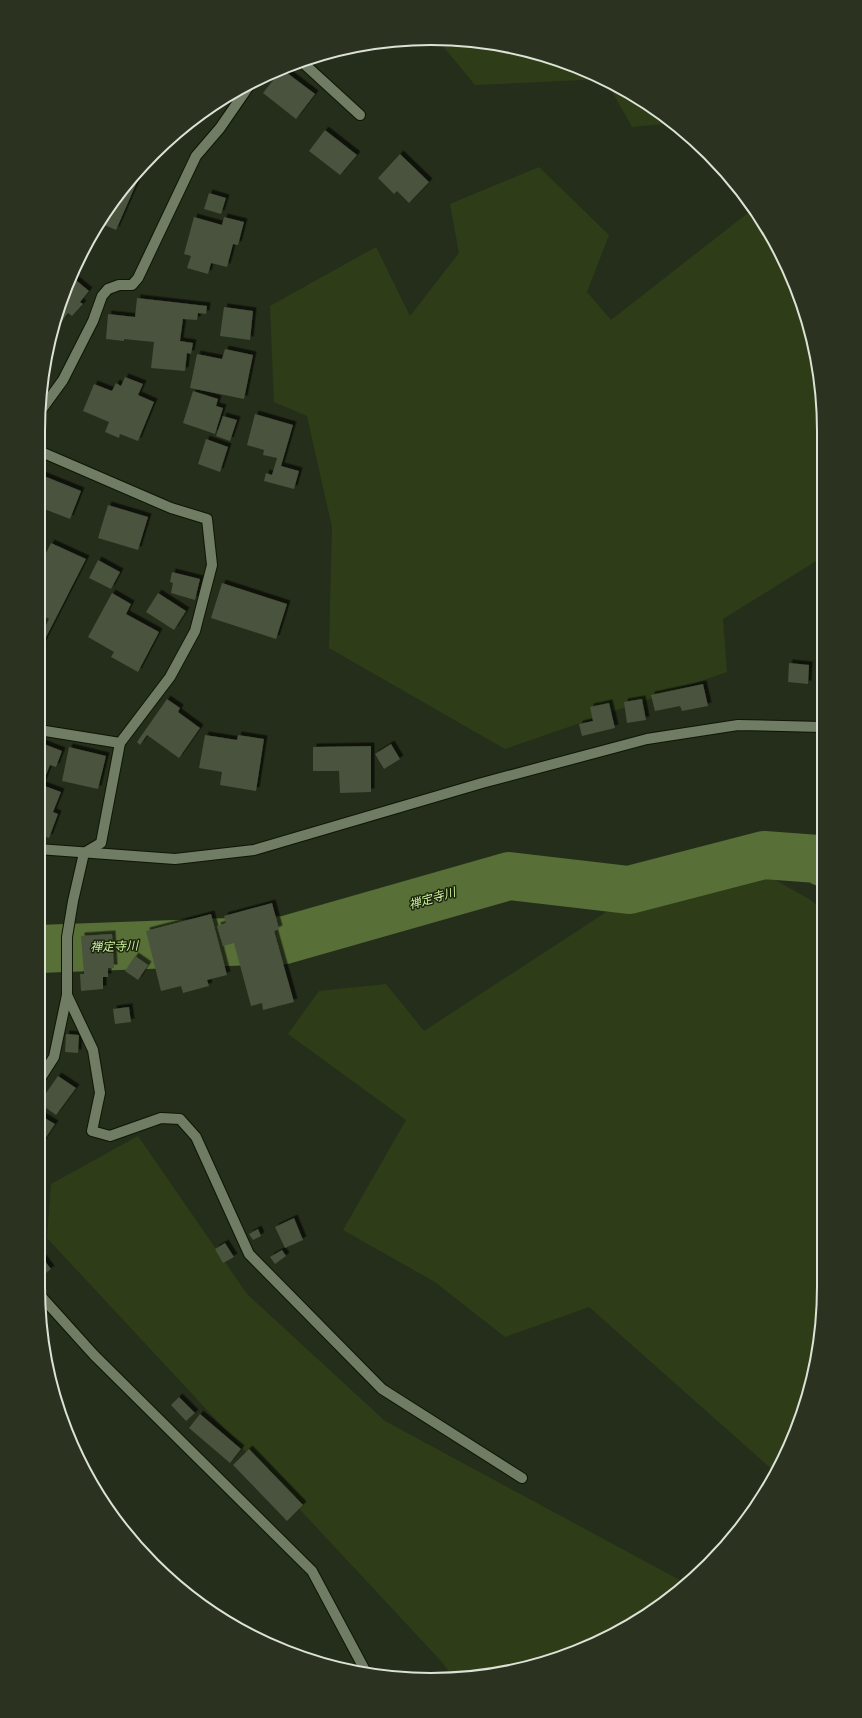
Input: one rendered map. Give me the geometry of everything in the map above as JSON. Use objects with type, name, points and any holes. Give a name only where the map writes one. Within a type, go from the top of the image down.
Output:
[{"type":"street","points":[[305,66],[360,115]]},
{"type":"street","points":[[46,403],[63,380],[94,321],[102,296],[108,289],[119,285],[132,285],[138,278],[196,156],[220,128],[242,95]]},
{"type":"street","points":[[45,454],[172,508],[207,520],[212,565],[195,631],[170,677],[120,743],[102,843],[84,852]]},
{"type":"street","points":[[45,849],[175,859],[254,850],[482,784],[647,739],[738,725],[817,727]]},
{"type":"street","points":[[45,731],[120,743]]},
{"type":"street","points":[[45,1071],[54,1057],[67,995],[67,937],[84,852]]},
{"type":"street","points":[[67,995],[93,1050],[100,1093],[92,1131],[110,1136],[161,1118],[180,1119],[196,1137],[249,1254],[382,1389],[522,1478]]},
{"type":"street","points":[[46,1301],[94,1355],[312,1571],[364,1667]]},
{"type":"green space","points":[[442,45],[481,48],[506,52],[555,65],[591,80],[475,85]]},
{"type":"green space","points":[[611,90],[645,110],[664,124],[632,127]]},
{"type":"green space","points":[[539,167],[609,235],[587,292],[611,320],[749,212],[765,238],[788,283],[804,331],[814,381],[817,431],[817,560],[723,619],[727,672],[505,749],[329,648],[332,527],[307,416],[274,402],[270,306],[376,247],[410,316],[459,253],[450,204]]},
{"type":"green space","points":[[763,873],[817,905],[817,1287],[814,1337],[810,1362],[797,1411],[788,1435],[771,1469],[589,1307],[505,1337],[435,1282],[343,1230],[406,1120],[288,1034],[319,991],[386,984],[424,1031],[617,905]]},
{"type":"green space","points":[[138,1136],[247,1294],[385,1421],[681,1581],[645,1608],[624,1621],[579,1644],[555,1653],[506,1666],[481,1670],[450,1672],[441,1661],[47,1238],[51,1184]]},
{"type":"building","points":[[287,73],[315,94],[296,119],[263,93],[275,78]]},
{"type":"building","points":[[325,130],[357,155],[340,175],[309,151]]},
{"type":"building","points":[[400,154],[429,182],[409,203],[397,191],[394,194],[378,178]]},
{"type":"building","points":[[138,180],[116,230],[105,225]]},
{"type":"building","points":[[209,193],[226,198],[221,214],[204,209]]},
{"type":"building","points":[[194,217],[222,225],[224,217],[244,222],[238,245],[233,244],[227,267],[211,263],[208,274],[187,268],[191,256],[184,254]]},
{"type":"building","points":[[76,280],[89,291],[80,302],[83,304],[72,316],[68,313],[62,321],[65,307]]},
{"type":"building","points":[[137,298],[207,306],[206,314],[198,313],[197,320],[183,319],[180,341],[193,343],[191,354],[187,353],[185,371],[151,368],[154,342],[106,339],[108,314],[135,317]]},
{"type":"building","points":[[224,307],[253,311],[250,340],[220,336]]},
{"type":"building","points":[[225,349],[253,355],[244,399],[190,388],[197,354],[222,359]]},
{"type":"building","points":[[125,377],[143,384],[138,395],[154,402],[138,441],[120,434],[119,438],[105,432],[109,422],[83,411],[94,384],[112,391],[116,383],[121,386]]},
{"type":"building","points":[[193,391],[218,399],[216,406],[223,408],[215,434],[183,423]]},
{"type":"building","points":[[255,414],[293,425],[281,466],[299,471],[294,489],[264,481],[266,473],[272,475],[277,458],[263,455],[264,450],[247,445]]},
{"type":"building","points":[[223,416],[237,420],[230,441],[216,436]]},
{"type":"building","points":[[206,439],[228,447],[220,472],[198,464]]},
{"type":"building","points":[[45,476],[81,491],[70,519],[45,509]]},
{"type":"building","points":[[108,505],[148,517],[138,550],[98,538]]},
{"type":"building","points":[[51,543],[86,559],[45,639],[45,627],[49,619],[45,617],[45,555]]},
{"type":"building","points":[[98,560],[120,572],[111,589],[89,578]]},
{"type":"building","points":[[172,572],[200,579],[195,600],[171,593],[173,583],[170,582]]},
{"type":"building","points":[[222,583],[287,604],[276,639],[211,618]]},
{"type":"building","points":[[112,593],[131,604],[126,614],[159,632],[138,672],[111,657],[114,652],[88,637]]},
{"type":"building","points":[[158,593],[186,611],[174,630],[146,612]]},
{"type":"building","points":[[789,663],[809,665],[808,684],[788,682]]},
{"type":"building","points":[[703,684],[708,706],[682,711],[680,706],[655,711],[651,695]]},
{"type":"building","points":[[167,699],[180,708],[178,712],[200,728],[179,758],[147,735],[140,745],[137,742]]},
{"type":"building","points":[[642,699],[646,720],[627,723],[624,702]]},
{"type":"building","points":[[609,703],[615,728],[582,736],[579,724],[593,721],[590,707]]},
{"type":"building","points":[[205,735],[237,740],[238,735],[264,739],[256,791],[220,785],[222,772],[199,768]]},
{"type":"building","points":[[45,744],[62,751],[56,767],[50,765],[45,778]]},
{"type":"building","points":[[391,744],[400,759],[384,769],[375,754]]},
{"type":"building","points":[[371,746],[371,792],[340,793],[339,771],[313,771],[313,747]]},
{"type":"building","points":[[69,747],[106,756],[98,789],[62,781]]},
{"type":"building","points":[[45,786],[61,792],[53,812],[58,814],[49,838],[45,837]]},
{"type":"building","points":[[272,903],[279,929],[274,931],[294,1002],[263,1010],[262,1003],[251,1006],[234,943],[223,946],[217,926],[226,923],[224,916]]},
{"type":"building","points":[[211,914],[227,975],[207,980],[209,986],[183,993],[181,986],[161,991],[146,931]]},
{"type":"building","points":[[112,934],[114,968],[108,968],[108,977],[103,977],[103,989],[81,991],[80,974],[84,974],[81,936]]},
{"type":"building","points":[[135,956],[148,965],[138,980],[125,971]]},
{"type":"building","points":[[129,1007],[131,1022],[115,1024],[113,1009]]},
{"type":"building","points":[[66,1034],[79,1035],[78,1053],[65,1052]]},
{"type":"building","points":[[58,1076],[76,1088],[56,1115],[45,1107],[45,1094]]},
{"type":"building","points":[[45,1118],[55,1124],[45,1139]]},
{"type":"building","points":[[294,1218],[303,1240],[285,1248],[275,1227]]},
{"type":"building","points":[[258,1229],[261,1236],[253,1240],[249,1234]]},
{"type":"building","points":[[225,1243],[234,1257],[223,1263],[215,1249]]},
{"type":"building","points":[[282,1250],[286,1256],[275,1264],[270,1257]]},
{"type":"building","points":[[45,1261],[51,1269],[45,1274]]},
{"type":"building","points":[[179,1397],[195,1413],[186,1421],[171,1405]]},
{"type":"building","points":[[200,1414],[241,1449],[230,1463],[189,1428]]},
{"type":"building","points":[[249,1449],[303,1505],[287,1521],[233,1465]]},
{"type":"waterway","name":"禅定寺川","points":[[45,949],[285,940],[509,876],[629,890],[764,855],[817,859]]}]
